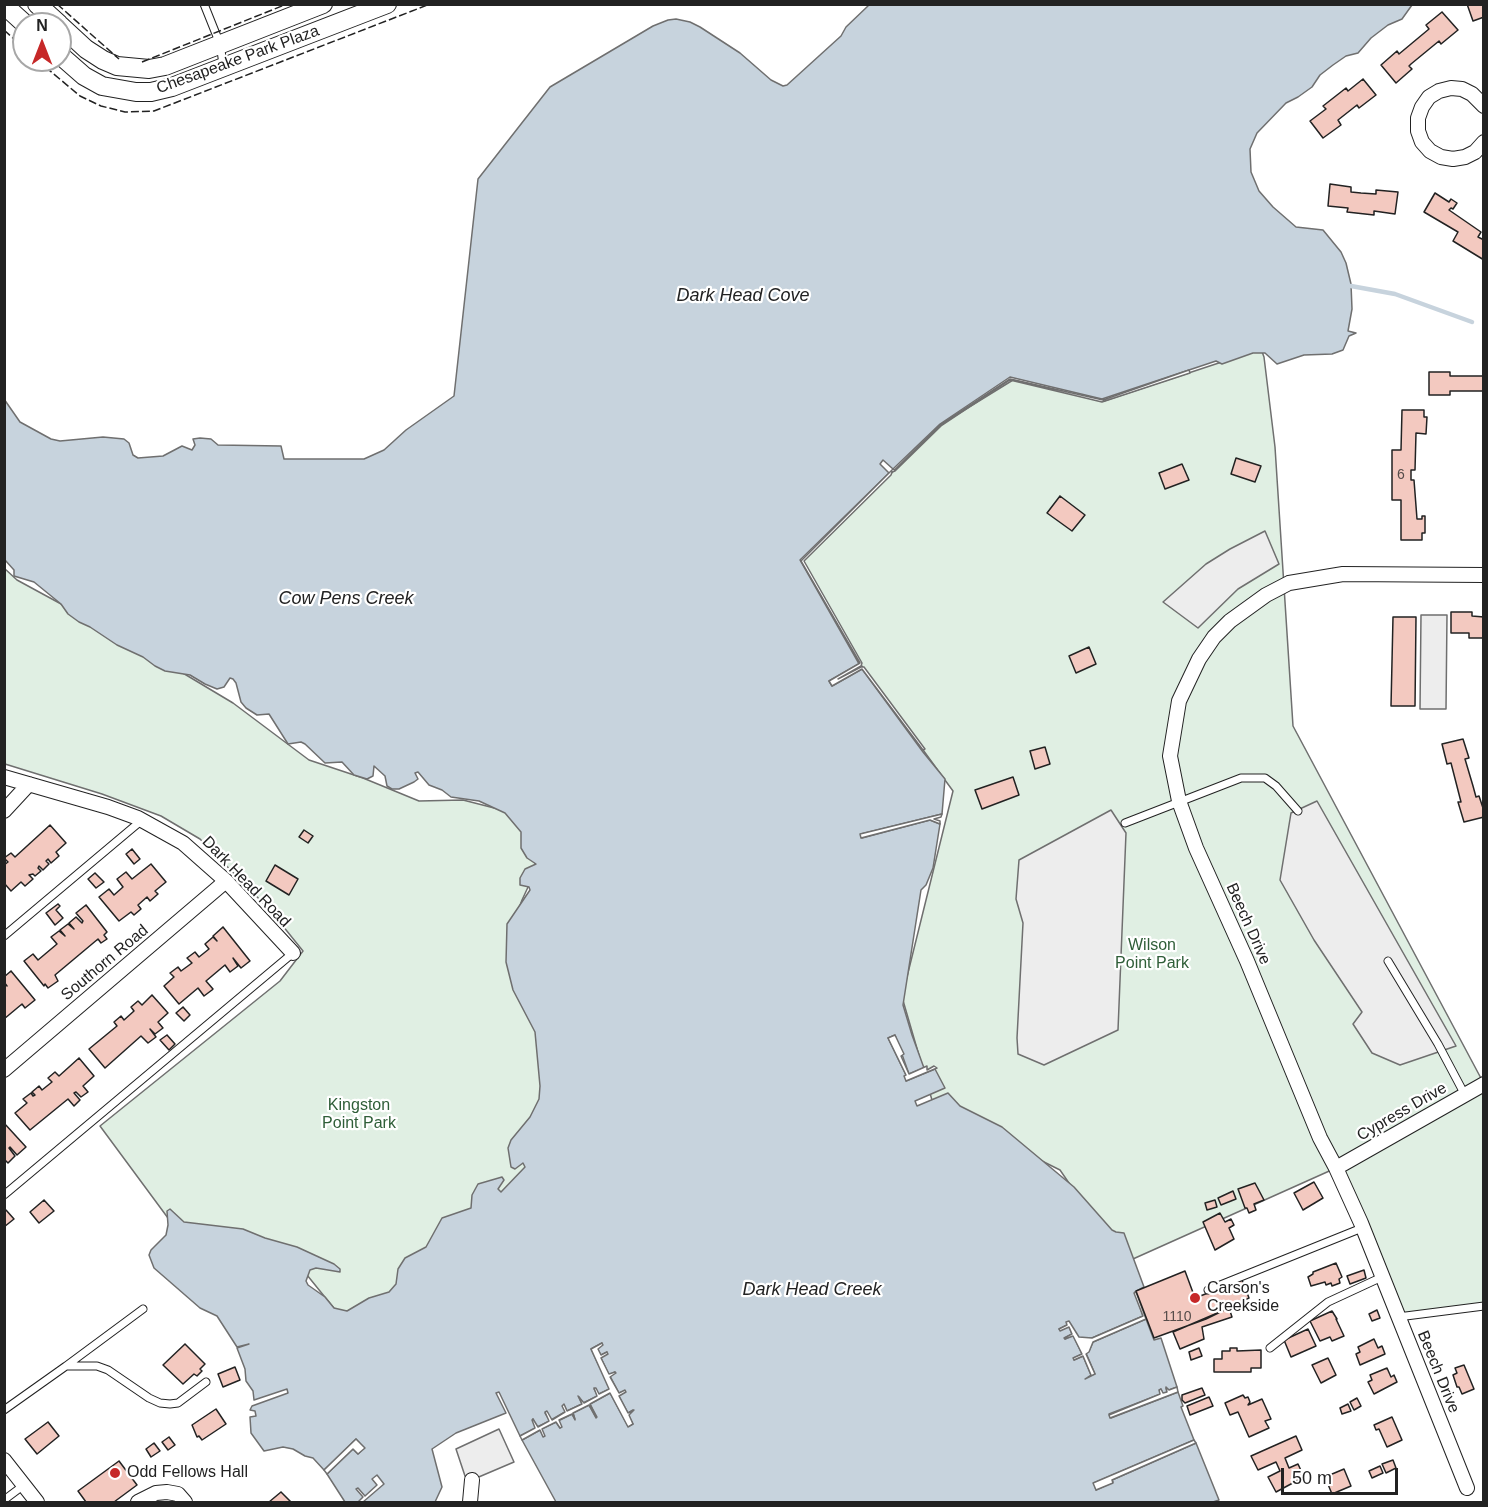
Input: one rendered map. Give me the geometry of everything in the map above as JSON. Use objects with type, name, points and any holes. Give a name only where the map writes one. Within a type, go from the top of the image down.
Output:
[{"type":"street","name":"Chesapeake Park Plaza","points":[[72,35],[103,60],[117,66],[138,69],[165,66],[323,4]]},
{"type":"street","name":"Chesapeake Park Plaza","points":[[72,66],[84,76],[102,86],[136,92],[151,92],[172,87],[387,4]]},
{"type":"street","points":[[1484,106],[1472,94],[1462,89],[1451,88],[1429,97],[1418,118],[1418,130],[1422,142],[1430,151],[1440,157],[1453,159],[1465,158],[1479,147],[1484,164]]},
{"type":"street","name":"Beech Drive","points":[[1467,1488],[1362,1228],[1336,1168],[1320,1138],[1251,971],[1196,848],[1179,801],[1170,756],[1179,701],[1194,668],[1214,637],[1244,610],[1289,583],[1343,574],[1484,574]]},
{"type":"street","name":"Dark Head Road","points":[[4,777],[108,807],[142,820],[183,843],[226,881],[292,953]]},
{"type":"street","points":[[4,811],[29,784]]},
{"type":"street","name":"Southorn Road","points":[[4,1070],[226,881]]},
{"type":"street","name":"Cypress Drive","points":[[1336,1168],[1484,1084]]},
{"type":"street","points":[[4,1460],[37,1503]]},
{"type":"street","points":[[470,1503],[472,1480]]},
{"type":"street","points":[[138,1503],[156,1493],[167,1492],[178,1494],[185,1503]]},
{"type":"lane","points":[[204,4],[220,44],[224,67]]},
{"type":"lane","points":[[1125,823],[1241,778],[1264,778],[1276,786],[1298,812]]},
{"type":"lane","points":[[4,936],[142,820]]},
{"type":"lane","points":[[4,1195],[292,953]]},
{"type":"lane","points":[[1389,961],[1465,1095]]},
{"type":"lane","points":[[1208,1290],[1362,1228]]},
{"type":"lane","points":[[1270,1348],[1328,1302],[1382,1277]]},
{"type":"lane","points":[[1398,1317],[1484,1306]]},
{"type":"lane","points":[[4,1410],[143,1310]]},
{"type":"lane","points":[[66,1366],[97,1366],[108,1370],[160,1403],[178,1403],[206,1382]]},
{"type":"lane","points":[[4,1500],[24,1485]]},
{"type":"green space","name":"Wilson Point Park","points":[[1261,349],[1264,357],[1275,447],[1293,726],[1483,1082],[1483,1306],[1398,1317],[1336,1168],[1124,1263],[1060,1170],[934,1107],[902,997],[953,791],[856,658],[803,561],[940,425],[1013,380],[1104,401]]},
{"type":"green space","name":"Kingston Point Park","points":[[4,568],[17,580],[131,642],[233,703],[309,760],[363,778],[419,801],[463,800],[502,810],[522,824],[532,844],[536,870],[510,933],[537,1028],[547,1111],[525,1170],[380,1308],[337,1312],[307,1275],[278,1249],[182,1237],[100,1126],[280,981],[303,951],[270,910],[200,839],[161,816],[102,794],[5,764]]},
{"type":"shaded area","points":[[1265,531],[1279,564],[1238,589],[1198,628],[1163,602],[1206,564]]},
{"type":"shaded area","points":[[1421,615],[1447,615],[1446,709],[1420,709]]},
{"type":"shaded area","points":[[1317,801],[1456,1046],[1400,1065],[1372,1053],[1353,1024],[1362,1012],[1314,940],[1280,880],[1291,813]]},
{"type":"shaded area","points":[[1111,810],[1126,833],[1118,1030],[1044,1065],[1018,1054],[1023,923],[1016,899],[1019,860]]},
{"type":"shaded area","points":[[499,1429],[514,1462],[467,1482],[456,1449]]},
{"type":"water","points":[[869,5],[1412,5],[1402,19],[1388,25],[1371,38],[1358,53],[1346,56],[1333,65],[1320,75],[1312,87],[1286,103],[1257,133],[1250,149],[1251,172],[1259,191],[1273,207],[1296,227],[1323,230],[1341,252],[1351,284],[1352,309],[1348,331],[1356,333],[1349,336],[1343,350],[1332,354],[1304,355],[1277,364],[1265,353],[1253,353],[1222,364],[1216,361],[1102,399],[1010,377],[940,424],[893,469],[883,460],[880,464],[889,473],[800,560],[859,664],[829,681],[832,686],[862,669],[945,779],[942,814],[861,834],[862,838],[930,820],[940,824],[933,868],[926,885],[921,890],[903,1005],[924,1068],[909,1074],[895,1035],[888,1038],[906,1075],[906,1081],[935,1069],[945,1088],[915,1101],[917,1106],[948,1093],[960,1106],[1002,1127],[1074,1187],[1112,1230],[1124,1233],[1144,1287],[1135,1292],[1143,1316],[1092,1338],[1079,1338],[1069,1327],[1072,1334],[1065,1339],[1073,1335],[1082,1354],[1074,1360],[1083,1356],[1091,1375],[1095,1374],[1086,1353],[1093,1342],[1146,1319],[1154,1340],[1161,1338],[1177,1387],[1169,1390],[1166,1388],[1167,1392],[1163,1394],[1161,1389],[1161,1394],[1109,1414],[1111,1418],[1178,1392],[1183,1406],[1181,1407],[1194,1440],[1094,1483],[1096,1490],[1113,1482],[1112,1480],[1196,1443],[1219,1500],[1213,1502],[556,1502],[522,1440],[540,1430],[543,1436],[541,1429],[556,1422],[560,1428],[558,1421],[572,1414],[575,1419],[573,1413],[589,1405],[596,1417],[590,1404],[610,1393],[628,1426],[633,1424],[628,1414],[633,1410],[628,1413],[619,1396],[625,1391],[619,1393],[610,1376],[615,1372],[609,1375],[601,1358],[607,1352],[601,1355],[597,1348],[602,1343],[591,1349],[610,1389],[599,1394],[594,1389],[598,1396],[583,1403],[579,1397],[582,1404],[567,1411],[564,1405],[565,1412],[551,1420],[547,1412],[545,1413],[550,1421],[537,1427],[533,1419],[536,1428],[520,1436],[499,1392],[496,1393],[506,1413],[456,1433],[432,1449],[442,1487],[435,1502],[363,1502],[384,1484],[377,1475],[372,1479],[377,1485],[365,1496],[358,1488],[356,1489],[363,1497],[358,1502],[345,1502],[327,1474],[353,1449],[358,1454],[364,1448],[356,1439],[324,1470],[313,1458],[293,1449],[283,1447],[264,1451],[251,1433],[250,1417],[256,1416],[255,1411],[250,1410],[252,1406],[288,1393],[287,1389],[254,1400],[253,1391],[246,1381],[245,1369],[237,1348],[249,1344],[237,1347],[217,1316],[200,1308],[154,1268],[149,1255],[166,1235],[167,1211],[170,1209],[184,1222],[243,1229],[297,1247],[334,1264],[340,1272],[316,1268],[310,1270],[306,1281],[334,1308],[347,1311],[369,1298],[389,1292],[396,1284],[398,1269],[405,1258],[426,1247],[442,1218],[471,1208],[472,1195],[478,1184],[502,1177],[504,1180],[498,1189],[501,1192],[525,1167],[523,1163],[515,1169],[511,1167],[508,1148],[511,1140],[530,1117],[539,1099],[535,1032],[513,990],[506,962],[507,924],[530,890],[529,887],[520,885],[520,878],[525,869],[536,864],[527,858],[521,848],[521,832],[505,813],[479,801],[451,797],[442,790],[429,785],[418,772],[415,773],[418,779],[414,782],[399,789],[392,789],[387,786],[385,776],[374,766],[373,776],[367,779],[354,775],[342,762],[325,763],[305,744],[301,742],[288,744],[269,714],[257,715],[246,708],[241,702],[233,679],[230,678],[224,687],[217,689],[190,675],[165,671],[79,622],[34,582],[14,576],[14,570],[5,560],[4,399],[20,422],[51,439],[60,441],[103,437],[124,439],[129,443],[133,455],[138,458],[163,456],[182,446],[192,450],[195,445],[193,439],[200,438],[211,439],[218,445],[281,446],[284,459],[364,459],[384,450],[406,430],[454,396],[478,179],[550,87],[653,26],[676,19],[700,27],[740,53],[771,80],[783,86],[787,85],[841,36],[846,27]]},
{"type":"pier","points":[[1189,370],[1190,373],[1102,402],[1010,380],[941,426],[804,561],[862,663],[861,666],[838,679],[864,667],[925,749],[923,750],[862,669],[832,686],[829,681],[860,663],[801,561],[940,425],[1010,379],[1103,400]]},
{"type":"pier","points":[[942,814],[941,817],[934,819],[940,821],[940,824],[930,820],[861,838],[860,834]]},
{"type":"pier","points":[[895,1035],[904,1054],[901,1056],[909,1074],[927,1066],[927,1070],[934,1066],[937,1068],[906,1081],[904,1076],[906,1075],[888,1038]]},
{"type":"pier","points":[[1136,1292],[1146,1319],[1093,1342],[1086,1354],[1095,1374],[1085,1379],[1091,1375],[1083,1356],[1074,1360],[1073,1358],[1082,1354],[1073,1336],[1064,1338],[1072,1334],[1069,1327],[1060,1331],[1059,1329],[1067,1325],[1066,1322],[1069,1321],[1079,1337],[1092,1338],[1143,1316],[1134,1293]]},
{"type":"pier","points":[[602,1343],[603,1345],[598,1349],[601,1355],[607,1352],[608,1354],[601,1358],[609,1374],[616,1373],[610,1377],[619,1393],[625,1390],[626,1392],[619,1396],[628,1413],[634,1410],[629,1415],[633,1424],[628,1427],[610,1393],[590,1404],[596,1418],[589,1405],[573,1413],[575,1420],[572,1414],[559,1420],[562,1427],[560,1428],[556,1422],[542,1429],[545,1436],[543,1437],[540,1430],[522,1440],[520,1436],[535,1428],[533,1419],[538,1427],[549,1421],[545,1412],[547,1411],[552,1420],[565,1412],[562,1406],[564,1404],[567,1411],[582,1404],[578,1396],[584,1403],[597,1396],[594,1388],[599,1394],[609,1389],[591,1349]]},
{"type":"pier","points":[[1166,1387],[1169,1390],[1177,1387],[1178,1392],[1110,1418],[1109,1415],[1160,1394],[1161,1389],[1163,1393],[1167,1392]]},
{"type":"pier","points":[[356,1439],[365,1448],[358,1454],[353,1449],[327,1474],[324,1470]]},
{"type":"pier","points":[[1194,1440],[1196,1443],[1112,1480],[1113,1483],[1096,1490],[1093,1483]]},
{"type":"building","points":[[1467,4],[1484,4],[1484,17],[1473,21]]},
{"type":"building","points":[[1442,12],[1458,30],[1441,44],[1439,41],[1411,64],[1409,66],[1412,69],[1396,83],[1381,65],[1397,51],[1399,54],[1429,29],[1426,25]]},
{"type":"building","points":[[1363,79],[1376,95],[1359,108],[1357,105],[1338,120],[1341,125],[1323,138],[1310,121],[1326,109],[1323,106],[1346,88],[1348,91]]},
{"type":"building","points":[[1330,184],[1351,187],[1351,192],[1376,194],[1376,190],[1398,192],[1395,214],[1374,211],[1374,215],[1347,212],[1348,208],[1328,206]]},
{"type":"building","points":[[1435,193],[1449,202],[1451,199],[1457,203],[1453,209],[1449,210],[1481,232],[1478,237],[1484,240],[1484,260],[1453,241],[1458,232],[1424,212]]},
{"type":"building","points":[[1429,372],[1450,372],[1450,376],[1484,376],[1484,391],[1450,391],[1450,395],[1429,395]]},
{"type":"building","points":[[1402,410],[1424,410],[1424,417],[1427,417],[1426,434],[1416,433],[1415,470],[1411,470],[1417,519],[1425,516],[1425,533],[1422,533],[1422,540],[1401,540],[1401,500],[1392,500],[1392,450],[1401,450]]},
{"type":"building","points":[[1236,458],[1261,466],[1255,482],[1231,474]]},
{"type":"building","points":[[1182,464],[1189,480],[1165,489],[1159,473]]},
{"type":"building","points":[[1060,496],[1085,515],[1072,531],[1047,513]]},
{"type":"building","points":[[1451,612],[1472,612],[1472,616],[1484,617],[1484,638],[1469,638],[1469,633],[1451,633]]},
{"type":"building","points":[[1393,617],[1416,617],[1415,706],[1391,706]]},
{"type":"building","points":[[1089,647],[1096,664],[1076,673],[1069,656]]},
{"type":"building","points":[[1463,739],[1469,758],[1465,759],[1476,797],[1479,796],[1484,811],[1484,817],[1464,822],[1451,763],[1447,764],[1442,744]]},
{"type":"building","points":[[1045,747],[1050,764],[1035,769],[1030,751]]},
{"type":"building","points":[[1013,777],[1019,795],[982,809],[975,790]]},
{"type":"building","points":[[50,825],[66,843],[56,852],[59,856],[51,863],[48,859],[46,861],[49,864],[43,870],[39,866],[41,871],[35,876],[29,875],[33,879],[25,886],[21,882],[11,891],[4,883],[4,865],[8,862],[4,858],[11,853],[15,857]]},
{"type":"building","points":[[304,830],[313,836],[308,843],[299,837]]},
{"type":"building","points":[[132,849],[140,859],[134,864],[126,854]]},
{"type":"building","points":[[151,864],[166,882],[155,891],[158,894],[150,901],[147,897],[138,905],[141,909],[134,915],[131,912],[119,921],[99,897],[109,889],[114,895],[123,887],[117,879],[126,872],[132,879]]},
{"type":"building","points":[[275,865],[298,879],[289,895],[266,881]]},
{"type":"building","points":[[95,873],[104,882],[96,888],[88,879]]},
{"type":"building","points":[[58,904],[60,906],[56,910],[63,918],[55,925],[46,913]]},
{"type":"building","points":[[86,905],[107,932],[104,935],[107,939],[101,943],[98,939],[55,975],[58,981],[48,988],[24,961],[33,954],[38,960],[57,944],[51,937],[59,931],[65,936],[60,930],[68,924],[74,929],[69,923],[76,917],[82,923],[83,921],[76,913]]},
{"type":"building","points":[[223,927],[250,961],[241,968],[233,958],[238,966],[230,972],[225,965],[206,981],[212,990],[204,996],[198,988],[179,1004],[164,986],[174,977],[170,973],[178,967],[181,971],[192,963],[187,958],[195,952],[199,957],[209,949],[205,944],[213,937],[217,941],[213,936]]},
{"type":"building","points":[[11,971],[35,1000],[25,1008],[22,1004],[4,1019],[4,984],[7,986],[4,977]]},
{"type":"building","points":[[152,995],[168,1013],[158,1022],[163,1028],[155,1034],[150,1029],[156,1037],[148,1043],[141,1036],[105,1068],[89,1049],[117,1026],[114,1022],[121,1016],[124,1020],[134,1011],[131,1007],[138,1001],[142,1005]]},
{"type":"building","points":[[183,1007],[190,1015],[184,1021],[176,1013]]},
{"type":"building","points":[[167,1035],[175,1044],[169,1050],[160,1040]]},
{"type":"building","points":[[79,1058],[94,1076],[83,1086],[88,1092],[81,1097],[76,1092],[74,1093],[80,1100],[74,1106],[68,1099],[30,1130],[15,1113],[27,1103],[23,1099],[31,1093],[35,1095],[32,1092],[39,1086],[42,1090],[52,1082],[48,1078],[55,1072],[59,1076]]},
{"type":"building","points":[[4,1123],[26,1147],[17,1155],[10,1147],[15,1156],[8,1163],[4,1159]]},
{"type":"building","points":[[1314,1182],[1323,1198],[1303,1210],[1294,1193]]},
{"type":"building","points":[[1255,1183],[1264,1200],[1254,1204],[1256,1210],[1249,1213],[1238,1189]]},
{"type":"building","points":[[1233,1191],[1236,1199],[1221,1205],[1218,1198]]},
{"type":"building","points":[[44,1200],[54,1211],[39,1223],[30,1212]]},
{"type":"building","points":[[1215,1200],[1217,1207],[1207,1210],[1205,1203]]},
{"type":"building","points":[[6,1210],[14,1219],[4,1227],[4,1211]]},
{"type":"building","points":[[1220,1213],[1225,1222],[1231,1219],[1234,1225],[1229,1228],[1234,1239],[1215,1250],[1203,1222]]},
{"type":"building","points":[[1336,1263],[1342,1277],[1339,1279],[1340,1283],[1332,1286],[1331,1283],[1326,1285],[1325,1282],[1311,1286],[1308,1277],[1313,1272]]},
{"type":"building","points":[[1364,1270],[1366,1278],[1350,1284],[1347,1276]]},
{"type":"building","points":[[1185,1271],[1195,1298],[1242,1280],[1249,1298],[1206,1319],[1154,1338],[1136,1291]]},
{"type":"building","points":[[1229,1308],[1232,1317],[1202,1327],[1204,1339],[1180,1349],[1173,1332]]},
{"type":"building","points":[[1377,1310],[1380,1318],[1372,1321],[1369,1314]]},
{"type":"building","points":[[1332,1311],[1344,1336],[1332,1341],[1330,1337],[1320,1341],[1310,1321]]},
{"type":"building","points":[[1308,1329],[1316,1346],[1291,1357],[1284,1340]]},
{"type":"building","points":[[1374,1339],[1378,1348],[1382,1346],[1385,1354],[1360,1365],[1356,1354],[1360,1352],[1358,1347]]},
{"type":"building","points":[[185,1344],[205,1364],[197,1376],[194,1374],[183,1384],[163,1365]]},
{"type":"building","points":[[1199,1348],[1202,1356],[1191,1360],[1189,1352]]},
{"type":"building","points":[[1230,1348],[1237,1348],[1237,1351],[1261,1350],[1261,1368],[1251,1368],[1251,1372],[1214,1372],[1214,1359],[1222,1359],[1222,1351],[1230,1351]]},
{"type":"building","points":[[1328,1358],[1336,1375],[1321,1383],[1312,1365]]},
{"type":"building","points":[[1464,1365],[1474,1389],[1462,1394],[1453,1375],[1457,1373],[1455,1368]]},
{"type":"building","points":[[235,1367],[240,1380],[223,1387],[218,1374]]},
{"type":"building","points":[[1387,1368],[1391,1377],[1394,1375],[1397,1382],[1374,1394],[1368,1382],[1372,1380],[1370,1375]]},
{"type":"building","points":[[1202,1388],[1205,1395],[1185,1403],[1182,1400],[1182,1395]]},
{"type":"building","points":[[1243,1395],[1245,1398],[1248,1397],[1250,1402],[1248,1405],[1262,1399],[1271,1419],[1265,1421],[1269,1428],[1249,1437],[1238,1412],[1230,1415],[1225,1403]]},
{"type":"building","points":[[1209,1397],[1213,1406],[1190,1415],[1187,1406]]},
{"type":"building","points":[[1357,1398],[1361,1406],[1354,1410],[1350,1402]]},
{"type":"building","points":[[1348,1404],[1351,1411],[1342,1414],[1340,1408]]},
{"type":"building","points":[[216,1409],[226,1424],[202,1440],[199,1436],[197,1437],[192,1425]]},
{"type":"building","points":[[1392,1417],[1402,1440],[1387,1447],[1379,1429],[1376,1430],[1374,1425]]},
{"type":"building","points":[[48,1422],[59,1436],[37,1454],[25,1439]]},
{"type":"building","points":[[1296,1436],[1302,1450],[1285,1458],[1289,1468],[1298,1464],[1304,1477],[1276,1492],[1268,1477],[1280,1471],[1276,1462],[1258,1470],[1251,1456]]},
{"type":"building","points":[[169,1437],[175,1445],[168,1450],[162,1442]]},
{"type":"building","points":[[154,1443],[160,1451],[151,1457],[146,1449]]},
{"type":"building","points":[[1393,1460],[1396,1468],[1386,1473],[1382,1464]]},
{"type":"building","name":"Odd Fellows Hall","points":[[119,1461],[137,1485],[114,1502],[86,1502],[78,1491]]},
{"type":"building","points":[[1380,1466],[1383,1473],[1372,1478],[1369,1471]]},
{"type":"building","points":[[1344,1469],[1351,1486],[1332,1494],[1325,1477]]},
{"type":"building","points":[[281,1492],[291,1502],[269,1502]]},
{"type":"waterway","points":[[1351,286],[1395,294],[1472,322]]},
{"type":"fence","points":[[57,4],[119,59]]},
{"type":"fence","points":[[142,62],[287,4]]},
{"type":"fence","points":[[51,72],[80,96],[101,106],[125,112],[154,111],[430,4]]},
{"type":"fence","points":[[4,30],[12,37]]},
{"type":"place","name":"Carson's Creekside","points":[[1195,1298]]},
{"type":"place","name":"Odd Fellows Hall","points":[[115,1473]]},
{"type":"water label","name":"Dark Head Cove","points":[[743,296]]},
{"type":"water label","name":"Cow Pens Creek","points":[[346,599]]},
{"type":"water label","name":"Dark Head Creek","points":[[812,1290]]}]
